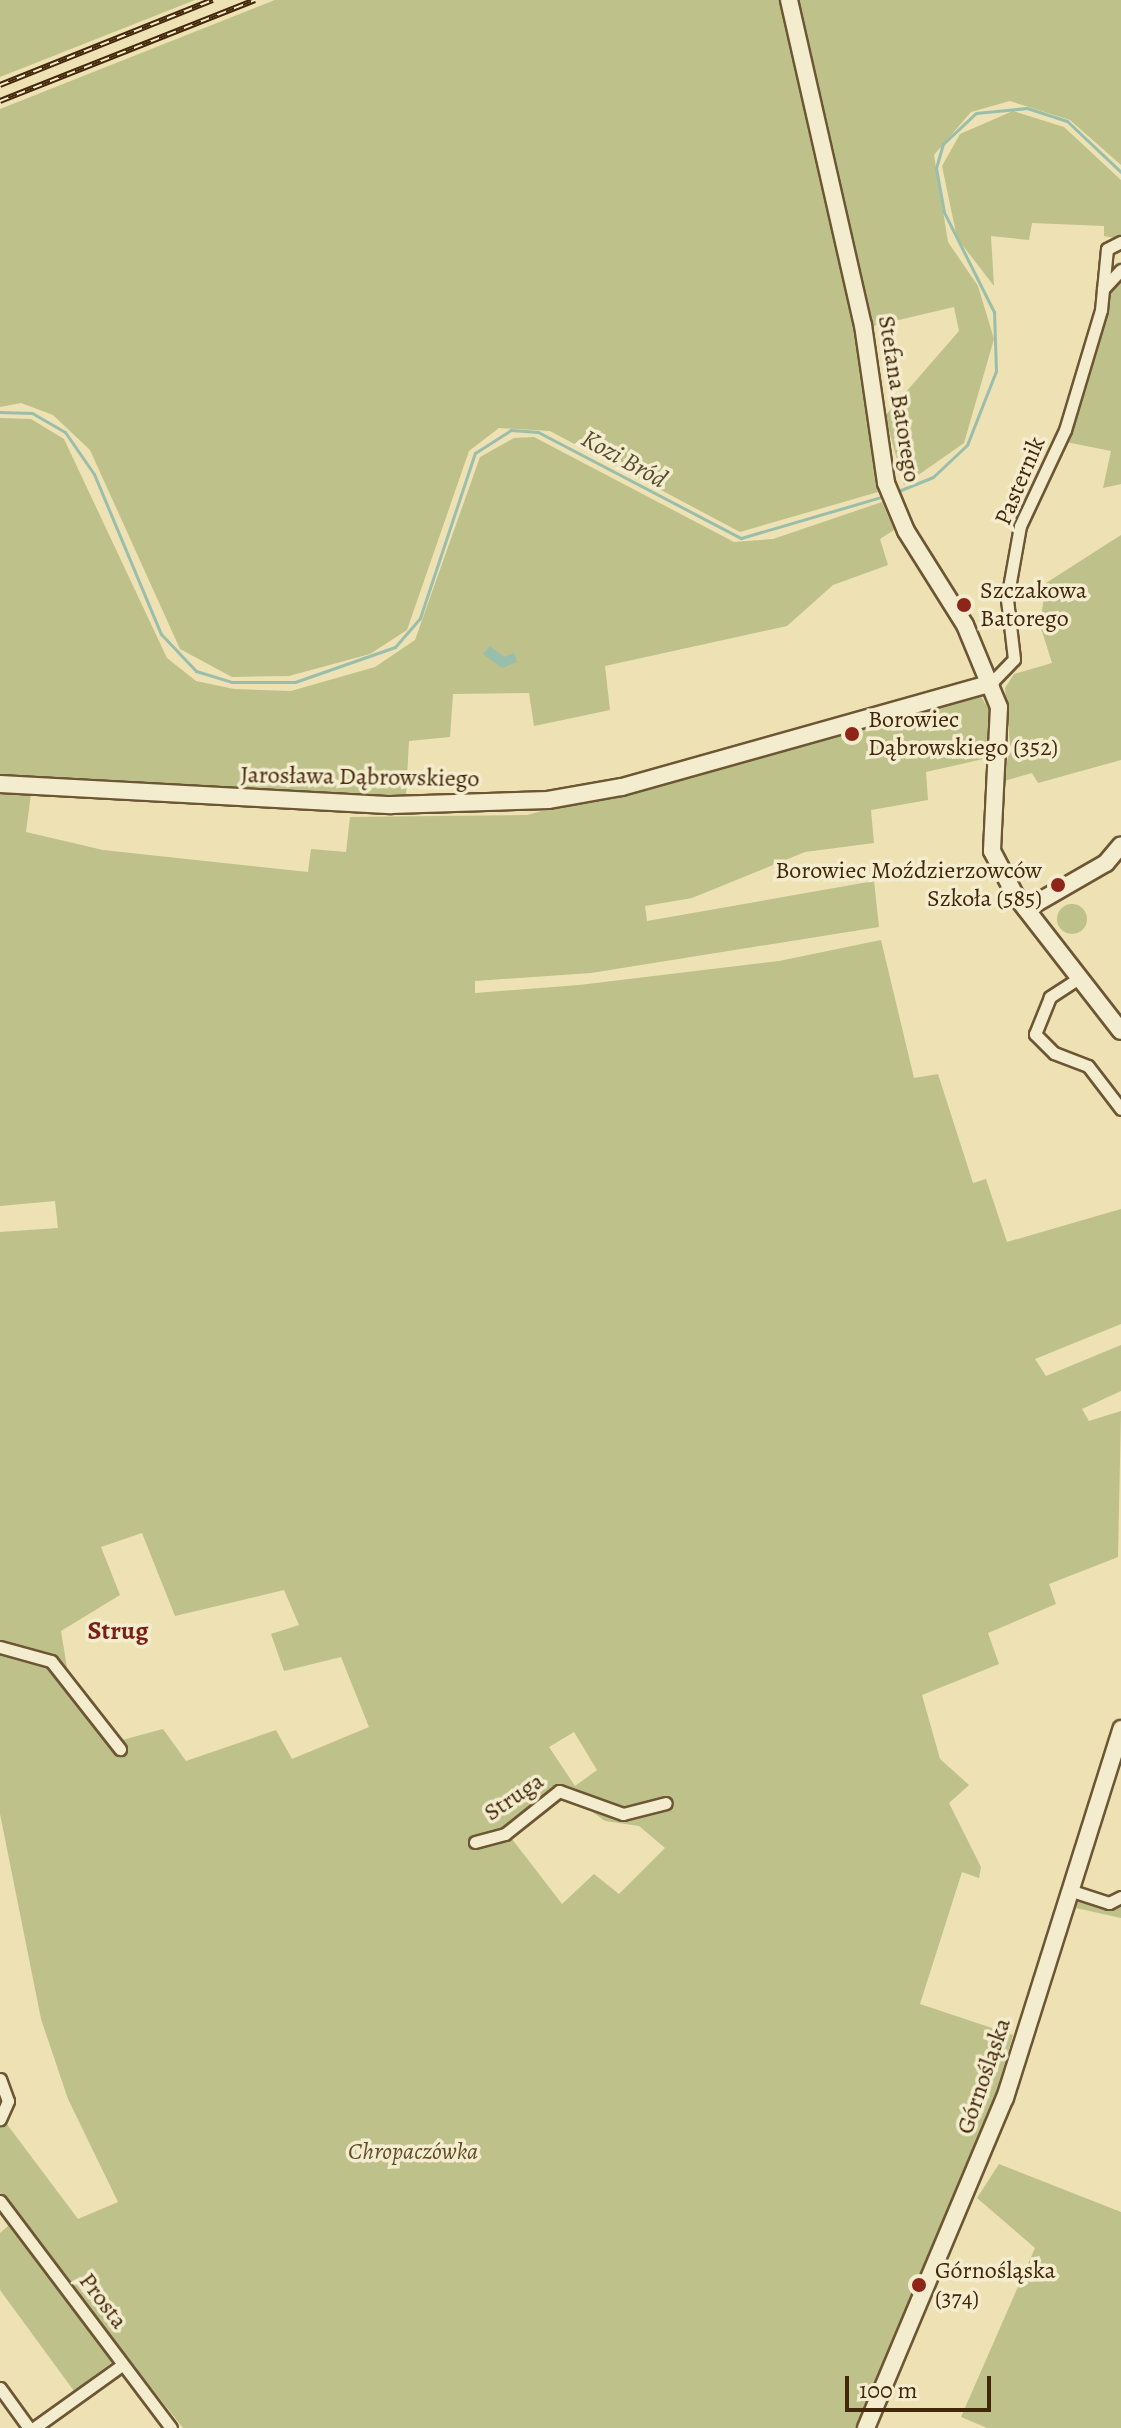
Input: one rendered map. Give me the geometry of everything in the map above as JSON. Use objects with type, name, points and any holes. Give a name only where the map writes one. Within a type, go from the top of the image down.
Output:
[{"type":"street","name":"Stefana Batorego","points":[[789,0],[863,325],[886,483],[895,509],[991,683],[1002,731],[990,844],[1026,909],[1121,1031]]},
{"type":"street","name":"Pasternik","points":[[991,683],[1014,659],[1007,599],[1020,526],[1065,430],[1103,290],[1107,249],[1121,242]]},
{"type":"street","name":"Pasternik","points":[[1103,290],[1121,270]]},
{"type":"street","name":"Jarosława Dąbrowskiego","points":[[0,784],[432,807],[548,800],[622,787],[991,683]]},
{"type":"street","points":[[1026,909],[1106,863],[1121,845]]},
{"type":"street","points":[[1079,978],[1050,997],[1035,1034],[1054,1053],[1088,1066],[1121,1109]]},
{"type":"street","points":[[0,1647],[51,1661],[120,1749]]},
{"type":"street","name":"Górnośląska","points":[[866,2428],[1005,2098],[1121,1729]]},
{"type":"street","name":"Struga","points":[[475,1842],[505,1834],[559,1791],[623,1814],[666,1803]]},
{"type":"street","points":[[1069,1890],[1109,1903],[1121,1897]]},
{"type":"street","points":[[0,2079],[8,2101],[0,2119]]},
{"type":"street","name":"Prosta","points":[[0,2201],[171,2428]]},
{"type":"street","points":[[0,2388],[32,2428],[122,2365]]},
{"type":"green space","points":[[0,0],[195,0],[0,77]]},
{"type":"green space","points":[[275,0],[783,0],[857,325],[878,492],[740,532],[550,431],[499,428],[469,451],[407,630],[370,654],[289,676],[232,677],[180,649],[90,450],[53,415],[21,403],[0,407],[0,109]]},
{"type":"green space","points":[[796,0],[1121,0],[1121,165],[1070,120],[1010,101],[971,112],[934,155],[948,242],[978,286],[994,339],[964,443],[904,485],[885,416],[959,331],[954,307],[873,326]]},
{"type":"green space","points":[[1013,111],[1064,127],[1121,180],[1121,239],[1104,236],[1104,226],[1032,223],[1029,240],[991,236],[994,286],[957,238],[942,166],[960,134]]},
{"type":"green space","points":[[1121,277],[1121,484],[1103,488],[1111,451],[1066,442],[1109,291]]},
{"type":"green space","points":[[0,418],[31,419],[64,439],[167,658],[196,681],[234,689],[291,691],[375,667],[415,640],[480,457],[514,438],[534,437],[734,542],[773,539],[882,502],[894,530],[880,539],[888,565],[833,585],[787,626],[605,666],[610,710],[534,726],[529,693],[453,694],[450,737],[409,741],[406,796],[0,774]]},
{"type":"green space","points":[[1121,535],[1121,760],[1038,783],[1032,773],[1004,781],[1010,744],[1005,688],[1014,674],[1052,663],[1040,625],[1046,583]]},
{"type":"green space","name":"Chropaczówka","points":[[980,695],[993,716],[992,757],[926,772],[928,800],[871,810],[874,843],[805,852],[692,898],[645,906],[647,921],[874,881],[879,927],[591,973],[475,981],[475,993],[579,985],[779,961],[881,940],[914,1078],[938,1074],[973,1183],[986,1179],[1007,1242],[1121,1209],[1121,1324],[1035,1359],[1046,1376],[1121,1345],[1121,1391],[1082,1409],[1089,1421],[1121,1411],[1118,1557],[1049,1584],[1056,1604],[988,1633],[999,1664],[922,1695],[940,1759],[969,1785],[949,1803],[981,1867],[979,1878],[962,1872],[920,2004],[1013,2035],[986,2127],[857,2428],[183,2428],[124,2353],[74,2391],[0,2290],[0,2233],[8,2226],[0,2214],[0,2115],[78,2219],[118,2202],[68,2099],[41,2019],[0,1814],[0,1232],[58,1228],[55,1201],[0,1206],[0,793],[31,794],[26,832],[103,850],[308,872],[311,849],[346,852],[350,817],[527,815]],"holes":[[[142,1533],[175,1616],[284,1590],[299,1625],[271,1634],[284,1671],[341,1657],[369,1727],[292,1759],[276,1730],[186,1761],[163,1729],[122,1740],[69,1680],[61,1631],[120,1595],[101,1547]],[[574,1732],[597,1770],[575,1786],[549,1747]],[[569,1795],[605,1821],[639,1826],[665,1848],[619,1894],[594,1874],[562,1904],[512,1839]]]},
{"type":"green space","points":[[1072,904],[1083,908],[1087,919],[1083,930],[1072,934],[1061,930],[1057,919],[1061,908]]},
{"type":"green space","points":[[1078,1899],[1121,1906],[1121,1918],[1076,1908]]},
{"type":"green space","points":[[999,2164],[1121,2212],[1121,2428],[987,2428],[961,2417],[1035,2248],[977,2198]]},
{"type":"shaded area","points":[[490,646],[504,657],[514,653],[517,662],[502,668],[483,654]]},
{"type":"waterway","name":"Kozi Bród","points":[[896,492],[933,477],[967,445],[996,371],[994,312],[944,212],[936,168],[943,144],[976,113],[1027,108],[1067,121],[1121,172]]},
{"type":"waterway","name":"Kozi Bród","points":[[0,412],[32,413],[65,432],[94,474],[161,634],[196,671],[231,682],[295,682],[395,647],[420,618],[475,453],[511,430],[538,432],[741,538],[885,496]]},
{"type":"railway","points":[[0,85],[213,0]]},
{"type":"railway","points":[[0,101],[255,0]]},
{"type":"place","name":"Szczakowa Batorego","points":[[964,605]]},
{"type":"place","name":"Borowiec Dąbrowskiego (352)","points":[[852,734]]},
{"type":"place","name":"Borowiec Moździerzowców Szkoła (585)","points":[[1058,885]]},
{"type":"place","name":"Górnośląska (374)","points":[[919,2285]]},
{"type":"district","name":"Strug","points":[[118,1631]]}]
